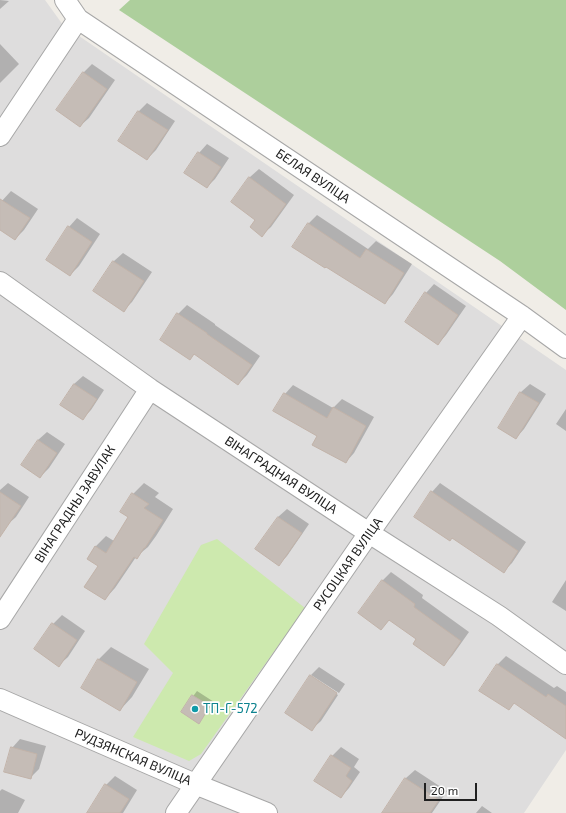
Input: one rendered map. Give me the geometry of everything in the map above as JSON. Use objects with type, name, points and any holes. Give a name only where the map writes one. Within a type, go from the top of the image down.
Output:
[{"type":"street","name":"БЕЛАЯ ВУЛІЦА","points":[[65,0],[78,19],[522,316],[566,348]]},
{"type":"street","points":[[0,136],[78,19]]},
{"type":"street","name":"ВІНАГРАДНАЯ ВУЛІЦА","points":[[0,282],[150,389],[369,533],[499,616],[566,664]]},
{"type":"street","name":"РУСОЦКАЯ ВУЛІЦА","points":[[176,813],[369,533],[522,316]]},
{"type":"street","name":"ВІНАГРАДНЫ ЗАВУЛАК","points":[[0,619],[150,389]]},
{"type":"street","name":"РУДЗЯНСКАЯ ВУЛІЦА","points":[[0,699],[195,784],[267,813]]},
{"type":"shaded area","points":[[0,0],[45,0],[63,25],[566,370],[566,750],[524,813],[0,813]]},
{"type":"green space","points":[[130,0],[566,0],[566,310],[500,261],[119,10]]},
{"type":"green space","points":[[217,539],[305,608],[201,754],[189,761],[133,737],[173,673],[144,644],[201,545]],"holes":[[[192,695],[210,706],[199,724],[181,712]]]},
{"type":"building","points":[[83,72],[107,89],[80,127],[56,110]]},
{"type":"building","points":[[138,111],[168,130],[147,160],[118,141]]},
{"type":"building","points":[[198,152],[221,167],[207,188],[184,173]]},
{"type":"building","points":[[249,177],[286,204],[262,237],[250,227],[255,220],[231,202]]},
{"type":"building","points":[[0,199],[30,218],[15,240],[0,230]]},
{"type":"building","points":[[308,223],[360,258],[366,249],[404,273],[385,304],[292,247]]},
{"type":"building","points":[[68,226],[92,242],[70,276],[46,260]]},
{"type":"building","points":[[113,261],[144,281],[124,312],[93,291]]},
{"type":"building","points":[[425,292],[458,315],[438,345],[405,322]]},
{"type":"building","points":[[177,313],[252,365],[238,385],[194,354],[190,360],[160,340]]},
{"type":"building","points":[[74,384],[97,399],[83,420],[60,405]]},
{"type":"building","points":[[520,392],[539,403],[516,439],[498,428]]},
{"type":"building","points":[[284,393],[327,418],[333,407],[366,426],[346,463],[312,445],[317,436],[273,411]]},
{"type":"building","points":[[38,440],[57,453],[40,478],[21,465]]},
{"type":"building","points":[[431,491],[518,551],[504,573],[452,538],[450,541],[414,517]]},
{"type":"building","points":[[0,492],[21,506],[0,537]]},
{"type":"building","points":[[132,493],[149,504],[144,508],[163,520],[145,548],[137,559],[134,557],[105,600],[84,587],[98,566],[87,559],[95,546],[106,553],[128,517],[120,512]]},
{"type":"building","points":[[278,517],[302,533],[279,566],[255,549]]},
{"type":"building","points":[[382,580],[415,604],[414,607],[461,641],[444,666],[413,644],[416,639],[389,620],[381,630],[358,613]]},
{"type":"building","points":[[52,623],[77,640],[59,667],[34,649]]},
{"type":"building","points":[[98,659],[137,682],[120,711],[81,688]]},
{"type":"building","points":[[497,664],[546,697],[548,694],[566,706],[566,739],[514,703],[509,710],[479,691]]},
{"type":"building","points":[[310,675],[337,693],[312,731],[285,713]]},
{"type":"building","name":"ТП-Г-572","points":[[192,695],[210,706],[199,724],[181,712]]},
{"type":"building","points":[[11,747],[37,754],[31,779],[4,772]]},
{"type":"building","points":[[331,755],[351,768],[346,776],[352,781],[341,798],[314,781]]},
{"type":"building","points":[[405,778],[439,800],[430,813],[382,813]]},
{"type":"building","points":[[105,784],[129,799],[120,813],[87,813]]},
{"type":"place","name":"ТП-Г-572","points":[[195,709]]}]
